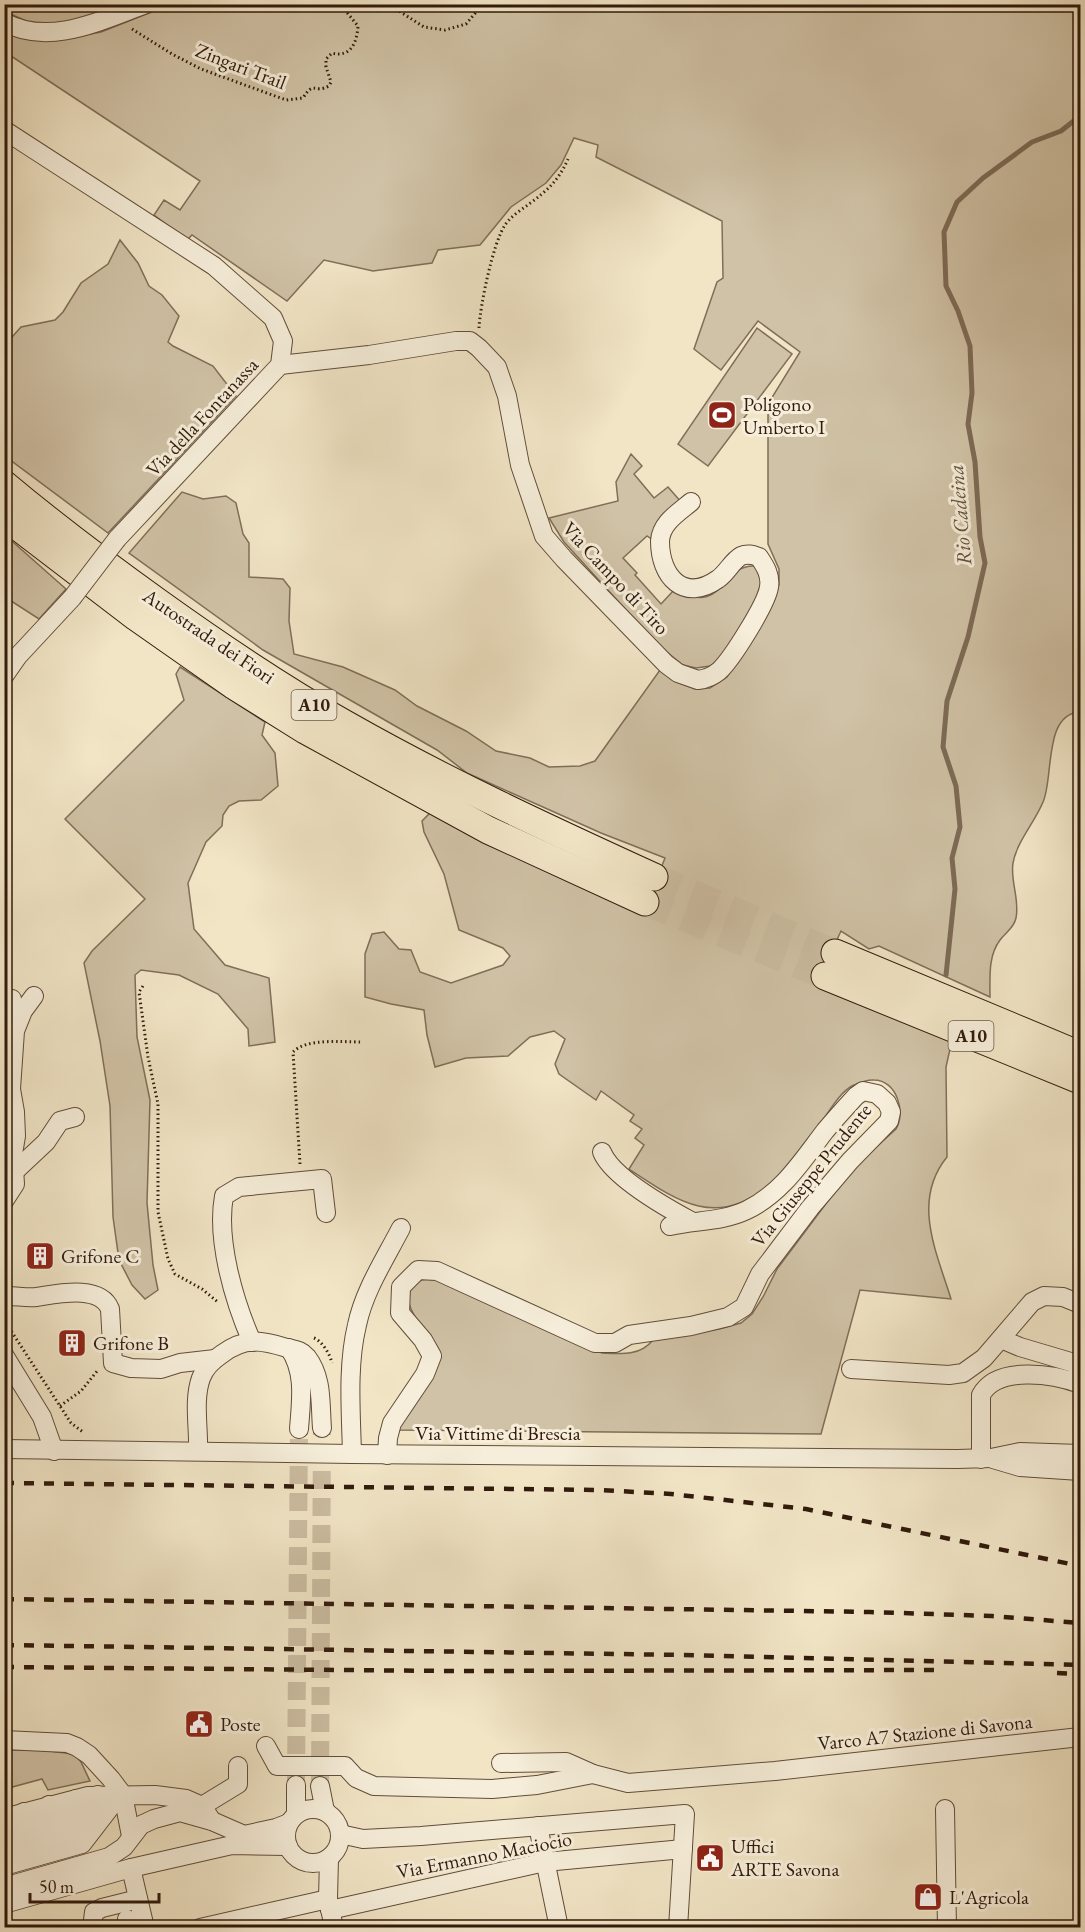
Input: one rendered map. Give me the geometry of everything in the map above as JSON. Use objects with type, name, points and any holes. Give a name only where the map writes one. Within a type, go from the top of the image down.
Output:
[{"type":"highway","name":"Autostrada dei Fiori","points":[[4,484],[108,565],[189,624],[246,663],[344,724],[497,804],[654,877]]},
{"type":"highway","name":"Autostrada dei Fiori","points":[[4,516],[136,617],[233,685],[305,730],[488,830],[645,902]]},
{"type":"highway","name":"A10","points":[[830,965],[1080,1080]]},
{"type":"highway","name":"A10","points":[[866,980],[1080,1055]]},
{"type":"street","points":[[4,22],[22,31],[63,31],[82,27],[146,4]]},
{"type":"street","name":"Via della Fontanassa","points":[[4,130],[214,266],[273,318],[283,341],[280,365],[117,539],[72,598],[18,656],[4,676]]},
{"type":"street","points":[[280,365],[369,355],[456,341],[470,341],[479,348]]},
{"type":"street","name":"Via Campo di Tiro","points":[[479,348],[497,367],[504,386],[520,465],[544,536],[666,664],[678,673],[698,680],[717,672],[734,653],[767,595],[769,582],[766,568],[759,556],[751,554],[738,558],[720,578],[702,588],[684,587],[671,580],[660,557],[660,537],[666,523],[691,502]]},
{"type":"street","points":[[4,1201],[15,1185],[13,1173],[15,1112],[10,1089],[15,1031],[23,1011],[34,996]]},
{"type":"street","points":[[4,1016],[12,999]]},
{"type":"street","name":"Via Giuseppe Prudente","points":[[387,1455],[392,1423],[425,1374],[432,1356],[423,1340],[400,1313],[400,1287],[418,1270],[437,1271],[595,1343],[615,1343],[629,1335],[691,1326],[728,1317],[744,1307],[760,1274],[810,1208],[850,1161],[889,1121],[891,1112],[887,1103],[877,1094],[863,1091],[856,1096],[825,1131],[805,1160],[775,1192],[747,1210],[709,1222],[691,1221],[670,1226]]},
{"type":"street","points":[[13,1173],[46,1142],[60,1121],[75,1117]]},
{"type":"street","points":[[602,1152],[613,1169],[667,1208],[691,1221]]},
{"type":"street","points":[[252,1342],[242,1320],[233,1289],[224,1242],[222,1209],[224,1196],[239,1187],[322,1179],[326,1214]]},
{"type":"street","points":[[352,1454],[353,1361],[357,1325],[364,1302],[401,1228]]},
{"type":"street","points":[[4,1293],[8,1296],[33,1297],[76,1292],[99,1297],[107,1302],[110,1309],[113,1363],[131,1368],[161,1369],[180,1363],[215,1359]]},
{"type":"street","points":[[851,1369],[949,1375],[963,1373],[984,1358],[1032,1302],[1044,1296],[1063,1297],[1080,1304]]},
{"type":"street","points":[[1001,1339],[1074,1363],[1080,1370]]},
{"type":"street","points":[[198,1451],[198,1395],[202,1378],[208,1366],[234,1345],[264,1341],[298,1349],[306,1356],[319,1380],[322,1428]]},
{"type":"street","points":[[289,1348],[300,1369],[302,1383],[300,1429]]},
{"type":"street","points":[[4,1356],[42,1417],[54,1451]]},
{"type":"street","points":[[986,1458],[981,1395],[985,1387],[1005,1376],[1031,1375],[1053,1376],[1080,1384]]},
{"type":"street","name":"Via Vittime di Brescia","points":[[4,1449],[387,1455],[986,1458],[1020,1452],[1080,1454]]},
{"type":"street","name":"Via Vittime di Brescia","points":[[986,1458],[1020,1467],[1080,1472]]},
{"type":"street","name":"Varco A7 Stazione di Savona","points":[[501,1763],[566,1762],[593,1774],[628,1783],[775,1771],[1080,1737]]},
{"type":"street","points":[[4,1740],[67,1743],[89,1755],[111,1779],[121,1795],[131,1836]]},
{"type":"street","points":[[266,1746],[277,1766],[345,1766],[356,1778],[374,1786],[492,1789],[537,1785],[593,1774]]},
{"type":"street","points":[[4,1887],[109,1857],[118,1852],[141,1825],[154,1819],[180,1812],[207,1814],[238,1784],[238,1766]]},
{"type":"street","points":[[4,1818],[98,1795],[155,1795],[186,1799],[231,1831],[244,1835],[276,1828],[292,1819],[310,1809],[325,1811],[336,1821],[340,1834],[339,1844],[329,1858],[321,1862],[305,1862],[298,1858],[288,1846],[286,1830],[292,1819],[296,1785]]},
{"type":"street","points":[[320,1786],[325,1811]]},
{"type":"street","points":[[55,1851],[98,1795]]},
{"type":"street","points":[[4,1866],[82,1844],[121,1795]]},
{"type":"street","points":[[30,1858],[76,1799]]},
{"type":"street","points":[[4,1866],[50,1805]]},
{"type":"street","points":[[945,1809],[947,1928]]},
{"type":"street","points":[[4,1839],[24,1812]]},
{"type":"street","name":"Via Ermanno Maciocio","points":[[200,1928],[331,1912],[545,1862],[683,1849],[685,1814],[422,1836],[363,1839],[340,1834]]},
{"type":"street","points":[[538,1826],[559,1928]]},
{"type":"street","points":[[4,1904],[131,1868],[232,1845],[288,1846]]},
{"type":"street","points":[[678,1928],[683,1849]]},
{"type":"street","points":[[329,1858],[331,1912]]},
{"type":"street","points":[[305,1862],[331,1912]]},
{"type":"street","points":[[131,1868],[138,1899],[138,1925]]},
{"type":"street","points":[[81,1928],[93,1920],[102,1908],[138,1899]]},
{"type":"path","name":"Zingari Trail","points":[[107,18],[129,27],[201,69],[286,100],[295,100],[303,98],[312,88],[321,89],[329,86],[331,82],[326,59],[332,53],[347,53],[356,42],[358,26],[340,4]]},
{"type":"path","points":[[388,4],[424,27],[445,30],[466,24],[483,4]]},
{"type":"path","points":[[479,348],[480,322],[489,276],[505,225],[516,213],[557,181],[567,159]]},
{"type":"path","points":[[143,986],[139,992],[158,1104],[158,1212],[168,1259],[176,1274],[202,1289],[242,1320]]},
{"type":"path","points":[[301,1181],[293,1052],[298,1046],[315,1042],[361,1042]]},
{"type":"path","points":[[4,1320],[71,1423],[84,1433]]},
{"type":"path","points":[[42,1417],[81,1391],[94,1373],[113,1363]]},
{"type":"shaded area","points":[[180,4],[1080,5],[1080,712],[1068,715],[1060,724],[1055,735],[1043,802],[1015,855],[1012,870],[1017,904],[1016,918],[1014,925],[1000,940],[993,953],[990,967],[990,997],[879,946],[869,949],[841,931],[817,983],[952,1040],[946,1067],[947,1157],[936,1174],[930,1191],[929,1209],[934,1245],[951,1299],[860,1290],[821,1434],[397,1430],[439,1353],[417,1320],[409,1302],[409,1294],[419,1281],[440,1280],[602,1353],[630,1353],[642,1349],[653,1340],[741,1323],[752,1314],[777,1269],[852,1169],[896,1129],[900,1115],[897,1098],[889,1085],[882,1081],[869,1080],[847,1089],[784,1174],[749,1199],[731,1206],[714,1208],[697,1206],[680,1200],[629,1169],[644,1145],[635,1138],[642,1129],[630,1121],[634,1115],[601,1091],[596,1100],[559,1074],[555,1064],[565,1039],[554,1031],[530,1037],[508,1056],[466,1058],[435,1067],[424,1010],[365,997],[365,954],[372,934],[384,932],[399,949],[411,950],[420,972],[451,983],[503,965],[510,956],[503,948],[459,930],[444,874],[424,832],[422,821],[430,813],[645,909],[665,858],[601,833],[467,773],[437,750],[263,650],[129,553],[182,492],[203,499],[226,496],[236,503],[243,534],[249,543],[249,577],[283,579],[290,588],[289,621],[294,654],[343,667],[395,690],[417,706],[466,731],[496,751],[530,758],[549,767],[580,766],[595,761],[660,670],[677,682],[695,689],[710,688],[727,677],[757,627],[779,585],[779,569],[768,544],[768,404],[800,352],[758,321],[721,370],[694,349],[717,282],[723,278],[722,221],[596,157],[598,145],[574,138],[561,165],[546,183],[511,207],[480,245],[438,250],[432,263],[373,271],[324,260],[287,301],[192,235],[187,240],[154,215],[164,200],[180,210],[200,181],[5,52],[4,29],[69,38],[101,32],[159,9]]},
{"type":"shaded area","points":[[4,5],[123,5],[75,22],[33,24],[6,12]]},
{"type":"shaded area","points":[[120,240],[138,263],[149,286],[162,295],[179,316],[168,342],[213,366],[236,396],[108,533],[5,456],[4,346],[21,327],[55,320],[63,312],[81,283],[108,264]]},
{"type":"shaded area","name":"Poligono Umberto I","points":[[757,328],[792,354],[708,466],[678,444]]},
{"type":"shaded area","points":[[631,454],[642,466],[634,474],[654,498],[668,487],[682,503],[653,540],[647,536],[623,558],[661,604],[675,589],[691,596],[703,597],[713,594],[735,573],[744,568],[755,566],[763,578],[750,616],[719,661],[710,666],[696,668],[683,665],[658,645],[564,542],[549,518],[618,501],[616,482]]},
{"type":"shaded area","points":[[5,535],[66,589],[39,619],[5,597]]},
{"type":"shaded area","points":[[180,667],[265,722],[262,735],[275,753],[278,786],[261,800],[239,801],[229,806],[223,815],[222,826],[206,842],[188,883],[194,929],[225,965],[269,978],[275,1042],[249,1046],[248,1029],[218,994],[179,975],[141,970],[135,975],[137,1037],[150,1100],[147,1203],[153,1265],[158,1290],[145,1299],[132,1285],[119,1260],[113,1217],[110,1106],[84,963],[92,951],[145,899],[65,819],[184,700],[176,674]]},
{"type":"shaded area","points":[[5,1750],[41,1750],[74,1754],[81,1762],[90,1781],[48,1790],[42,1779],[5,1789]]},
{"type":"waterway","name":"Rio Cadeina","points":[[946,975],[955,889],[952,858],[960,827],[956,786],[943,747],[947,701],[968,637],[985,563],[980,537],[975,462],[968,424],[972,393],[970,346],[958,311],[946,286],[944,232],[957,202],[983,178],[1032,142],[1061,131],[1080,116]]},
{"type":"tunnel","points":[[654,877],[835,953]]},
{"type":"tunnel","points":[[645,902],[825,976]]},
{"type":"tunnel","points":[[320,1786],[322,1428]]},
{"type":"tunnel","points":[[296,1781],[299,1429]]},
{"type":"railway","points":[[4,1483],[601,1490],[671,1494],[806,1509],[1080,1566]]},
{"type":"railway","points":[[4,1599],[870,1612],[992,1616],[1080,1623]]},
{"type":"railway","points":[[4,1645],[684,1655],[1080,1665]]},
{"type":"railway","points":[[4,1667],[454,1671],[940,1670]]},
{"type":"railway","points":[[1057,1673],[1080,1674]]},
{"type":"place","name":"Poligono Umberto I","points":[[722,415]]},
{"type":"place","name":"Grifone C","points":[[40,1256]]},
{"type":"place","name":"Grifone B","points":[[72,1343]]},
{"type":"place","name":"Poste","points":[[199,1724]]},
{"type":"place","name":"Uffici ARTE Savona","points":[[710,1858]]},
{"type":"place","name":"L'Agricola","points":[[928,1897]]}]
